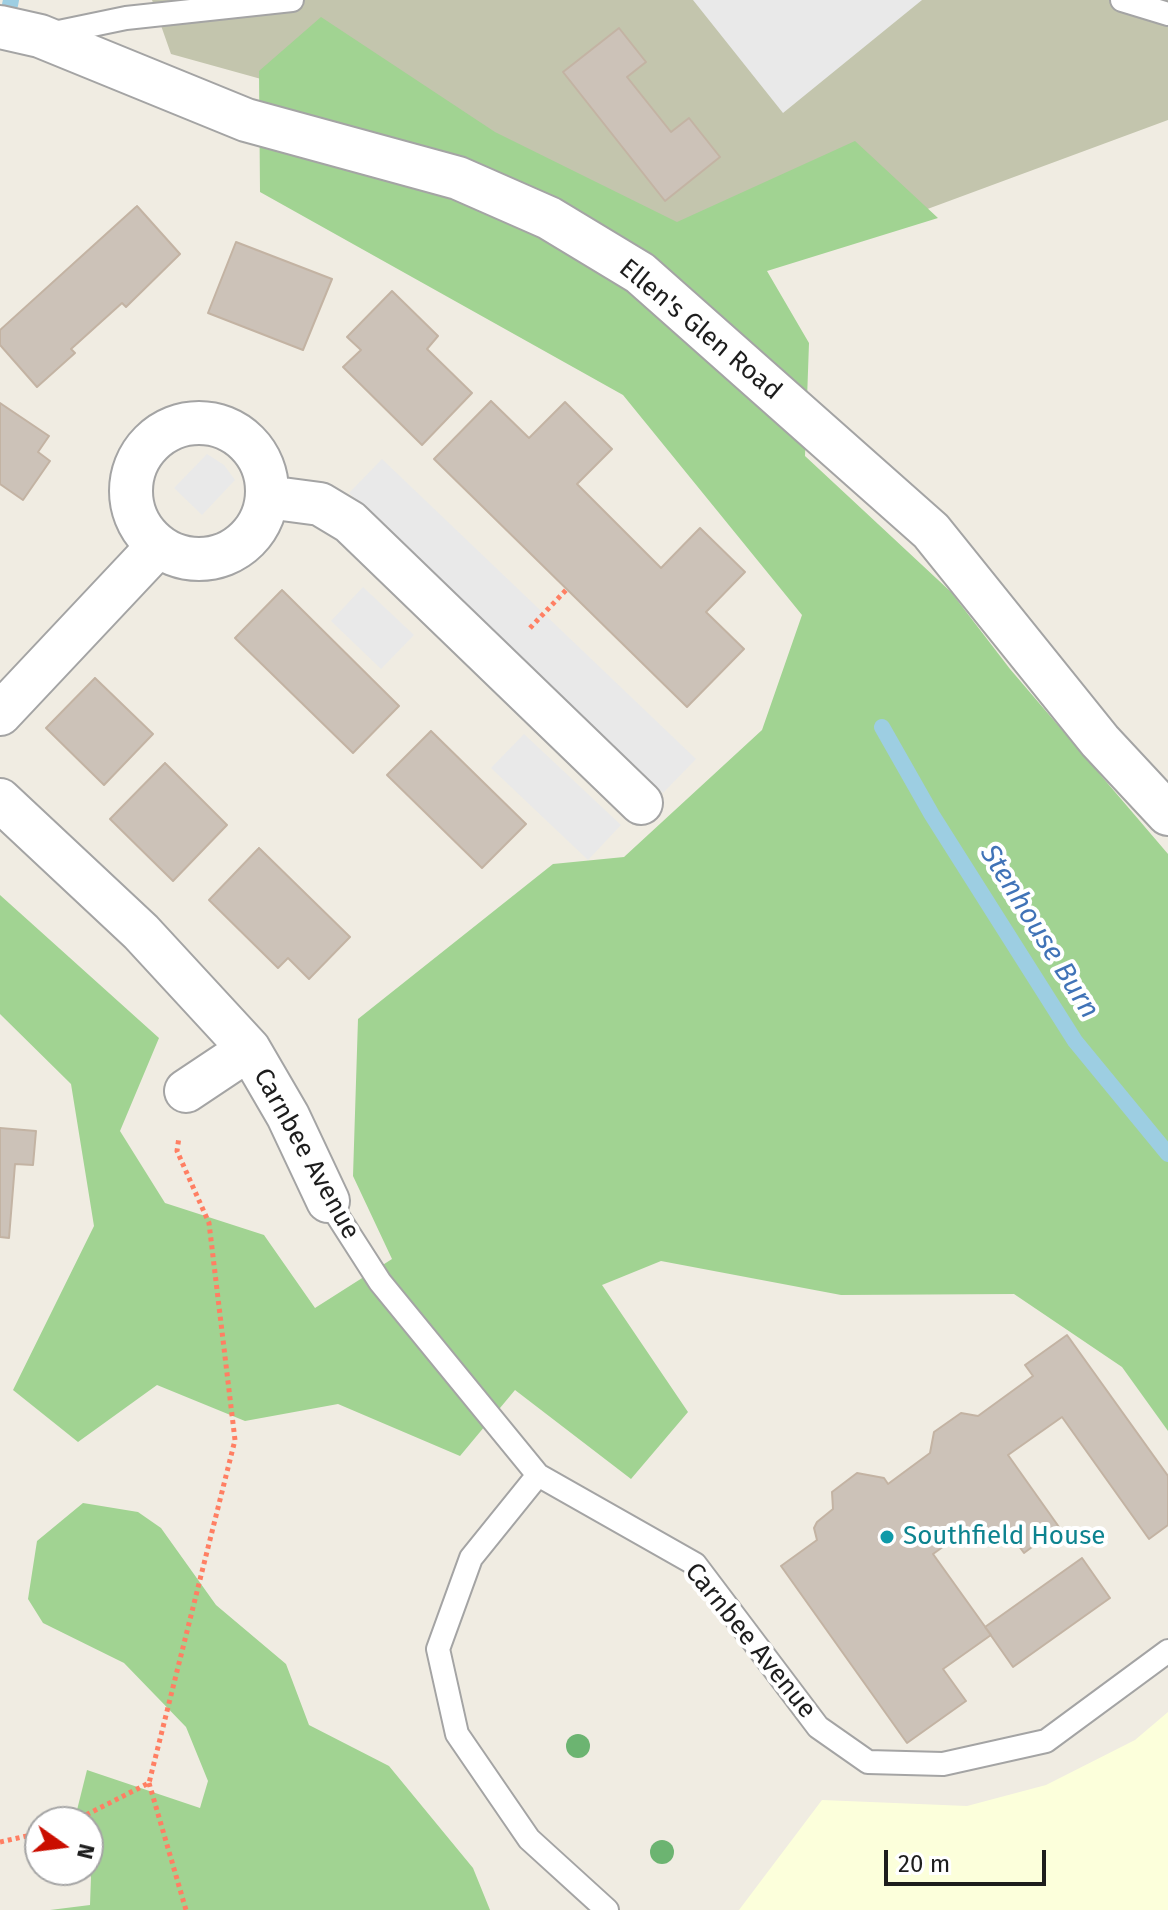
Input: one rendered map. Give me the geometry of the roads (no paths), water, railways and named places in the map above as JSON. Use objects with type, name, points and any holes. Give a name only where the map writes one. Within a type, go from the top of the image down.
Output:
[{"type":"street","name":"Ellen's Glen Road","points":[[0,27],[40,36],[246,120],[458,178],[549,218],[640,273],[931,531],[1100,741],[1168,814]]},
{"type":"street","points":[[193,423],[217,425],[239,435],[255,452],[265,473],[267,497],[262,517],[251,534],[236,548],[218,557],[196,560],[177,556],[158,546],[141,529],[133,507],[131,484],[137,461],[151,442],[170,429],[193,423]]},
{"type":"street","points":[[267,497],[320,504],[350,522],[641,803]]},
{"type":"street","points":[[0,714],[158,546]]},
{"type":"street","name":"Carnbee Avenue","points":[[0,800],[141,932],[249,1049],[288,1116],[328,1201]]},
{"type":"street","name":"Carnbee Avenue","points":[[186,1091],[249,1049]]},
{"type":"lane","points":[[40,36],[126,18],[292,0]]},
{"type":"lane","points":[[1122,0],[1168,14]]},
{"type":"lane","name":"Carnbee Avenue","points":[[328,1201],[380,1282],[538,1475],[695,1564],[818,1727],[868,1762],[943,1764],[1046,1741],[1168,1651]]},
{"type":"lane","points":[[538,1475],[471,1558],[438,1649],[457,1734],[529,1839],[607,1910]]},
{"type":"waterway","name":"Stenhouse Burn","points":[[10,5],[11,0]]},
{"type":"waterway","name":"Stenhouse Burn","points":[[882,727],[932,815],[1075,1041],[1168,1154]]},
{"type":"place","name":"Southfield House","points":[[887,1537]]}]
